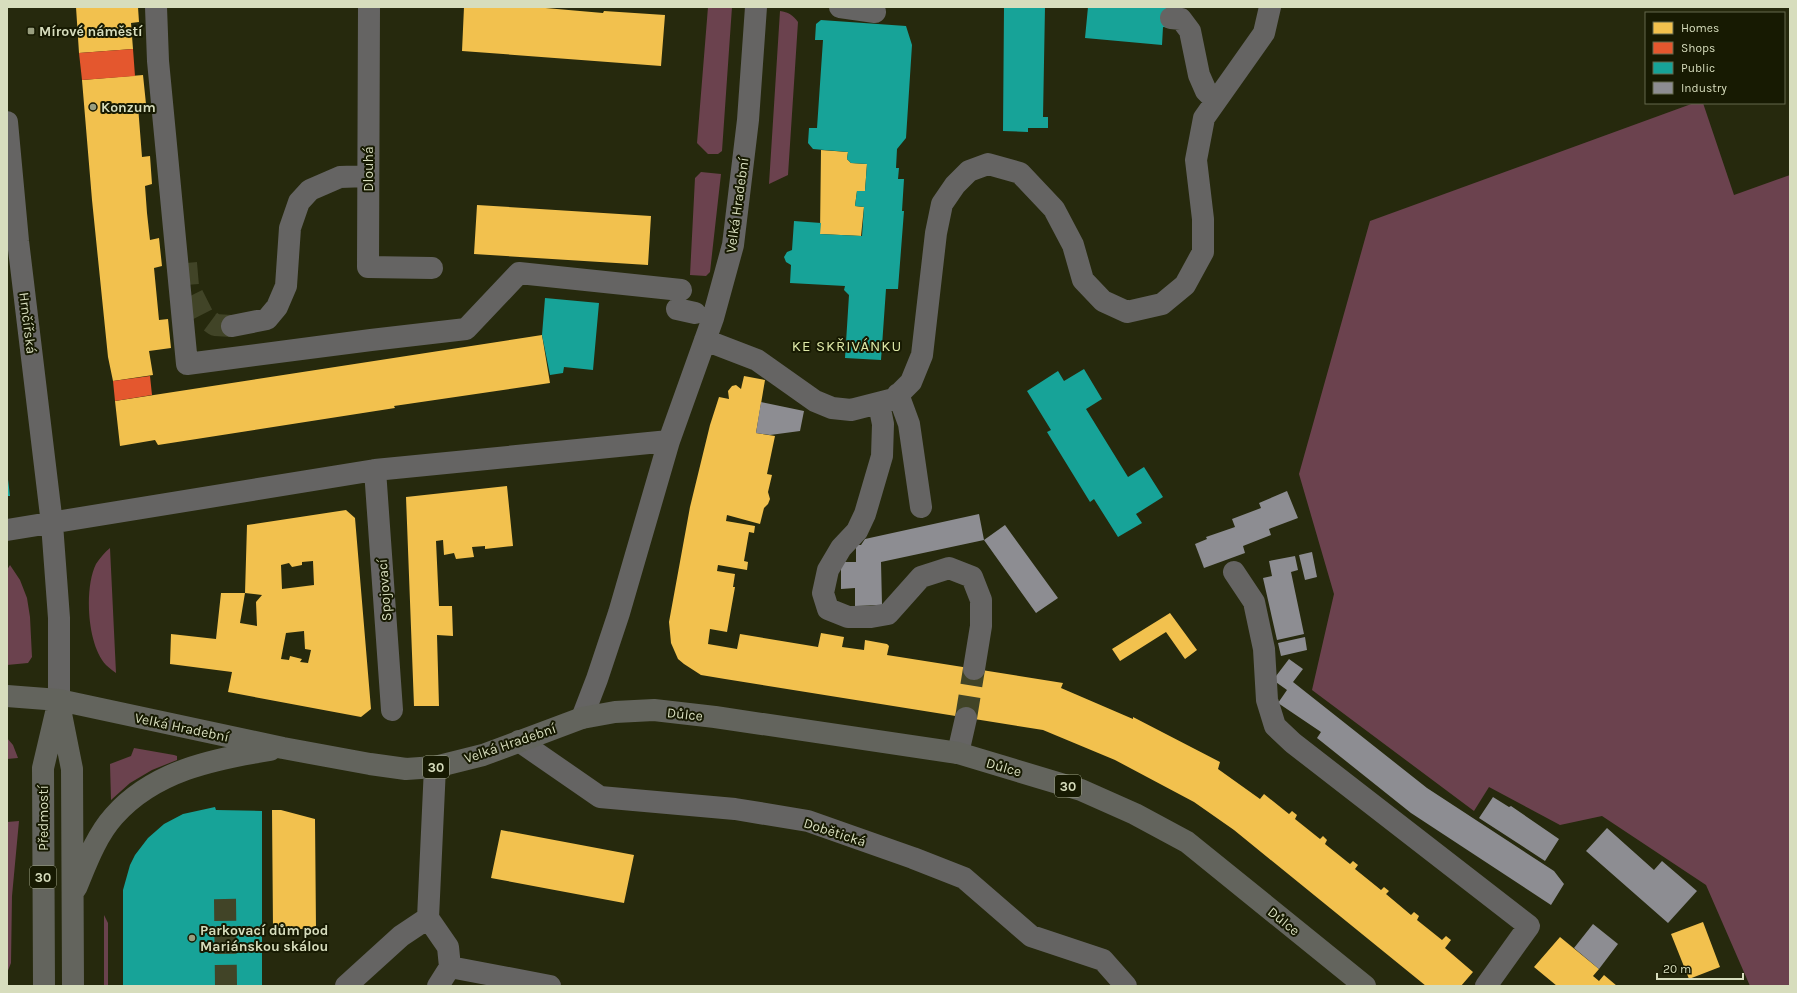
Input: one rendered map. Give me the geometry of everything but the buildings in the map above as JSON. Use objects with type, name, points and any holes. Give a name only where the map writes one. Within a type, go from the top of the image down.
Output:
[{"type":"main road","points":[[7,696],[58,700]]},
{"type":"main road","name":"Velká Hradební","points":[[58,700],[283,748],[406,769],[435,767],[483,756],[582,718]]},
{"type":"main road","name":"Předmostí","points":[[58,700],[72,769],[73,986]]},
{"type":"main road","name":"Předmostí","points":[[44,986],[43,768],[58,700]]},
{"type":"main road","name":"Důlce","points":[[582,718],[615,712],[654,710],[715,717],[958,753],[1081,790],[1135,814],[1187,842],[1365,986]]},
{"type":"main road","name":"30","points":[[73,895],[86,865],[113,816],[139,793],[161,779],[189,768],[227,757],[283,748]]},
{"type":"street","points":[[156,7],[158,61],[187,364],[466,329],[519,274],[684,304]]},
{"type":"street","name":"Dlouhá","points":[[369,7],[368,267],[432,268]]},
{"type":"street","name":"Velká Hradební","points":[[582,718],[619,613],[669,441],[713,318],[733,245],[748,120],[756,7]]},
{"type":"street","points":[[840,7],[875,12]]},
{"type":"street","points":[[705,340],[757,360],[815,401],[832,408],[851,410],[894,399],[911,382],[922,354],[936,233],[942,204],[955,185],[969,171],[988,164],[1020,173],[1054,209],[1073,245],[1084,280],[1103,301],[1127,312],[1162,304],[1184,285],[1203,252],[1203,219],[1196,160],[1204,118],[1264,33],[1270,7]]},
{"type":"street","points":[[1171,18],[1181,19],[1190,31],[1199,76],[1206,91],[1216,101]]},
{"type":"street","name":"Hrnčířská","points":[[7,122],[18,241],[52,524]]},
{"type":"street","points":[[232,326],[267,319],[277,307],[286,286],[290,228],[299,202],[310,190],[340,177],[368,176]]},
{"type":"street","points":[[898,394],[909,424],[921,507]]},
{"type":"street","points":[[879,404],[883,424],[882,456],[865,514],[857,531],[841,548],[828,570],[823,593],[828,609],[848,617],[871,617],[888,614],[920,577],[949,568],[972,577],[981,600],[982,626],[974,669]]},
{"type":"street","points":[[7,530],[52,524],[375,470],[669,441]]},
{"type":"street","name":"Spojovací","points":[[375,470],[392,710]]},
{"type":"street","name":"Předmostí","points":[[52,524],[59,618],[58,700]]},
{"type":"street","points":[[1234,572],[1254,602],[1264,649],[1267,700],[1275,726],[1293,743],[1529,926],[1486,986]]},
{"type":"street","points":[[958,753],[966,718]]},
{"type":"street","name":"Dobětická","points":[[519,741],[600,797],[735,809],[808,822],[913,858],[964,878],[1031,936],[1103,960],[1126,986]]},
{"type":"street","points":[[435,767],[428,918],[448,947],[450,967],[438,986]]},
{"type":"street","points":[[346,986],[401,936],[428,918]]},
{"type":"street","points":[[450,967],[550,986]]},
{"type":"shaded area","points":[[708,7],[732,7],[722,151],[718,154],[708,154],[697,143]]},
{"type":"shaded area","points":[[780,11],[790,14],[798,22],[788,175],[769,184]]},
{"type":"shaded area","points":[[1691,104],[1703,104],[1734,195],[1790,175],[1790,986],[1750,986],[1706,885],[1602,816],[1560,825],[1489,787],[1474,811],[1312,690],[1334,594],[1299,474],[1370,221]]},
{"type":"shaded area","points":[[701,172],[721,174],[710,272],[706,276],[690,275],[695,178]]},
{"type":"shaded area","points":[[110,548],[116,673],[106,665],[100,656],[91,631],[89,616],[92,574],[96,564]]},
{"type":"shaded area","points":[[10,565],[20,580],[27,598],[30,617],[32,657],[28,663],[7,665],[7,570]]},
{"type":"shaded area","points":[[7,738],[13,745],[18,758],[7,759]]},
{"type":"shaded area","points":[[134,748],[174,755],[177,756],[177,760],[152,770],[130,783],[111,800],[110,764],[131,756]]},
{"type":"shaded area","points":[[19,821],[12,896],[11,963],[7,973],[7,822]]},
{"type":"shaded area","points":[[104,915],[108,923],[108,986],[104,986]]},
{"type":"tunnel","points":[[186,263],[188,286],[203,316],[215,325],[232,326]]},
{"type":"tunnel","points":[[966,718],[974,669]]},
{"type":"tunnel","points":[[225,899],[226,986]]},
{"type":"place","name":"Mírové náměstí","points":[[31,31]]},
{"type":"place","name":"Konzum","points":[[93,107]]},
{"type":"place","name":"Parkovací dům pod Mariánskou skálou","points":[[192,938]]},
{"type":"district","name":"KE SKŘIVÁNKU","points":[[847,346]]}]
